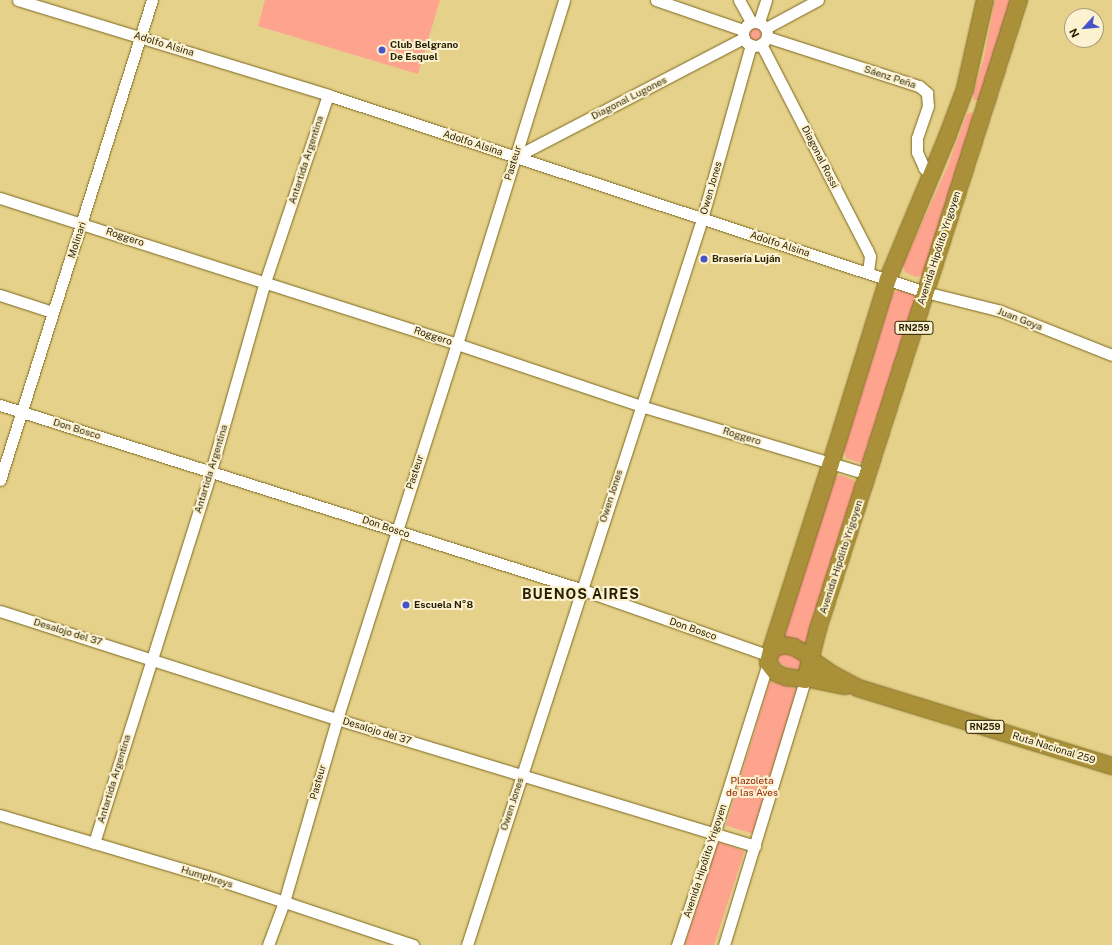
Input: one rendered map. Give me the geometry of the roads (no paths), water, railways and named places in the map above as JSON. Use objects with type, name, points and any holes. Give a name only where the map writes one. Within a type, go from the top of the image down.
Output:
[{"type":"highway","name":"Avenida Hipólito Yrigoyen","points":[[769,656],[888,279],[932,175],[959,104],[975,51],[985,0]]},
{"type":"highway","name":"Avenida Hipólito Yrigoyen","points":[[809,657],[1019,0]]},
{"type":"highway","points":[[959,104],[982,114]]},
{"type":"highway","name":"RN259","points":[[782,645],[794,647],[809,657],[805,679],[786,677],[776,673],[769,656],[782,645]]},
{"type":"highway","name":"Ruta Nacional 259","points":[[809,657],[832,674],[858,688]]},
{"type":"highway","name":"Ruta Nacional 259","points":[[805,679],[858,688],[1112,766]]},
{"type":"street","name":"Adolfo Alsina","points":[[18,0],[140,36],[328,95],[925,292]]},
{"type":"street","name":"Molinari","points":[[0,480],[20,412],[82,223],[152,0]]},
{"type":"street","name":"Pasteur","points":[[268,945],[284,902],[336,719],[457,344],[564,0]]},
{"type":"street","name":"Sáenz Peña","points":[[656,0],[755,34],[919,86],[927,92],[928,106],[917,138],[917,152],[924,168],[932,175]]},
{"type":"street","name":"Diagonal Rossi","points":[[739,0],[755,34],[867,249],[870,256],[868,272]]},
{"type":"street","name":"Owen Jones","points":[[467,945],[580,589],[702,219],[766,0]]},
{"type":"street","name":"Diagonal Lugones","points":[[515,157],[755,34],[818,0]]},
{"type":"street","name":"Antartida Argentina","points":[[94,843],[211,471],[266,282],[328,95]]},
{"type":"street","name":"Roggero","points":[[0,198],[266,282],[641,406],[867,474]]},
{"type":"street","name":"Juan Goya","points":[[925,292],[1002,311],[1112,355]]},
{"type":"street","points":[[0,295],[52,312]]},
{"type":"street","name":"Don Bosco","points":[[0,405],[580,589],[769,656]]},
{"type":"street","name":"Desalojo del 37","points":[[0,611],[151,658],[336,719],[755,846]]},
{"type":"street","name":"Avenida Hipólito Yrigoyen","points":[[677,945],[714,834],[769,656]]},
{"type":"street","points":[[724,945],[805,679]]},
{"type":"street","name":"Humphreys","points":[[0,815],[213,878],[413,945]]},
{"type":"place","name":"Club Belgrano De Esquel","points":[[382,50]]},
{"type":"place","name":"Brasería Luján","points":[[704,259]]},
{"type":"place","name":"Escuela N°8","points":[[406,605]]},
{"type":"district","name":"BUENOS AIRES","points":[[581,594]]},
{"type":"park label","name":"Plazoleta de las Aves","points":[[752,786]]}]
